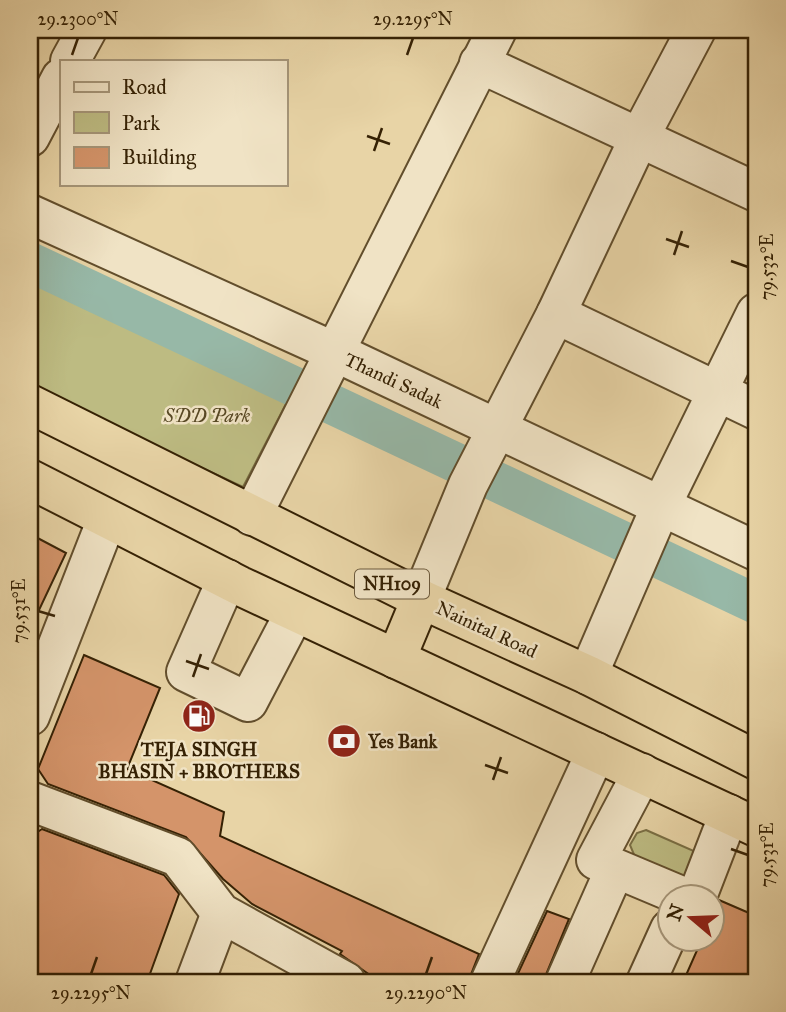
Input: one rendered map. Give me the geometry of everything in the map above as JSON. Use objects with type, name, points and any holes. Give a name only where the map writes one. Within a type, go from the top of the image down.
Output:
[{"type":"highway","name":"Nainital Road","points":[[30,404],[421,598],[754,754]]},
{"type":"highway","points":[[30,479],[295,612],[743,821],[754,754]]},
{"type":"highway","points":[[396,659],[421,598]]},
{"type":"street","points":[[71,60],[87,30]]},
{"type":"street","points":[[252,516],[496,30]]},
{"type":"street","points":[[421,598],[483,456],[556,314],[640,136],[696,30]]},
{"type":"street","points":[[479,63],[756,192]]},
{"type":"street","points":[[30,137],[60,80]]},
{"type":"street","name":"Thandi Sadak","points":[[30,214],[334,352],[483,456],[648,536],[756,551]]},
{"type":"street","points":[[588,675],[648,536],[716,390],[756,313]]},
{"type":"street","points":[[556,314],[756,410]]},
{"type":"street","points":[[30,716],[107,519]]},
{"type":"street","points":[[227,579],[186,672],[248,702],[295,612]]},
{"type":"street","points":[[490,982],[564,827],[569,808],[596,752]]},
{"type":"street","points":[[642,773],[596,860],[656,886]]},
{"type":"street","points":[[30,801],[178,858],[221,913],[346,982]]},
{"type":"street","points":[[478,982],[554,819],[569,808]]},
{"type":"street","points":[[705,883],[743,821]]},
{"type":"street","points":[[565,982],[615,869]]},
{"type":"street","points":[[195,982],[221,913]]},
{"type":"street","points":[[646,982],[659,953]]},
{"type":"green space","name":"SDD Park","points":[[30,281],[289,398],[243,487],[30,388]]},
{"type":"green space","points":[[646,830],[696,852],[685,879],[635,857],[630,845],[637,833]]},
{"type":"building","points":[[30,534],[66,553],[30,629]]},
{"type":"building","points":[[84,655],[160,688],[127,769],[224,812],[220,836],[479,954],[468,982],[380,982],[340,954],[342,951],[252,904],[223,879],[186,837],[48,784],[38,769]]},
{"type":"building","points":[[42,829],[164,875],[179,894],[147,982],[30,982],[30,837]]},
{"type":"building","points":[[726,903],[756,916],[756,959],[746,982],[683,982],[696,953],[726,953]]},
{"type":"building","points":[[547,911],[569,919],[543,982],[514,982]]},
{"type":"waterway","points":[[30,262],[756,604]]},
{"type":"place","name":"TEJA SINGH BHASIN + BROTHERS","points":[[199,716]]},
{"type":"place","name":"Yes Bank","points":[[344,741]]}]
